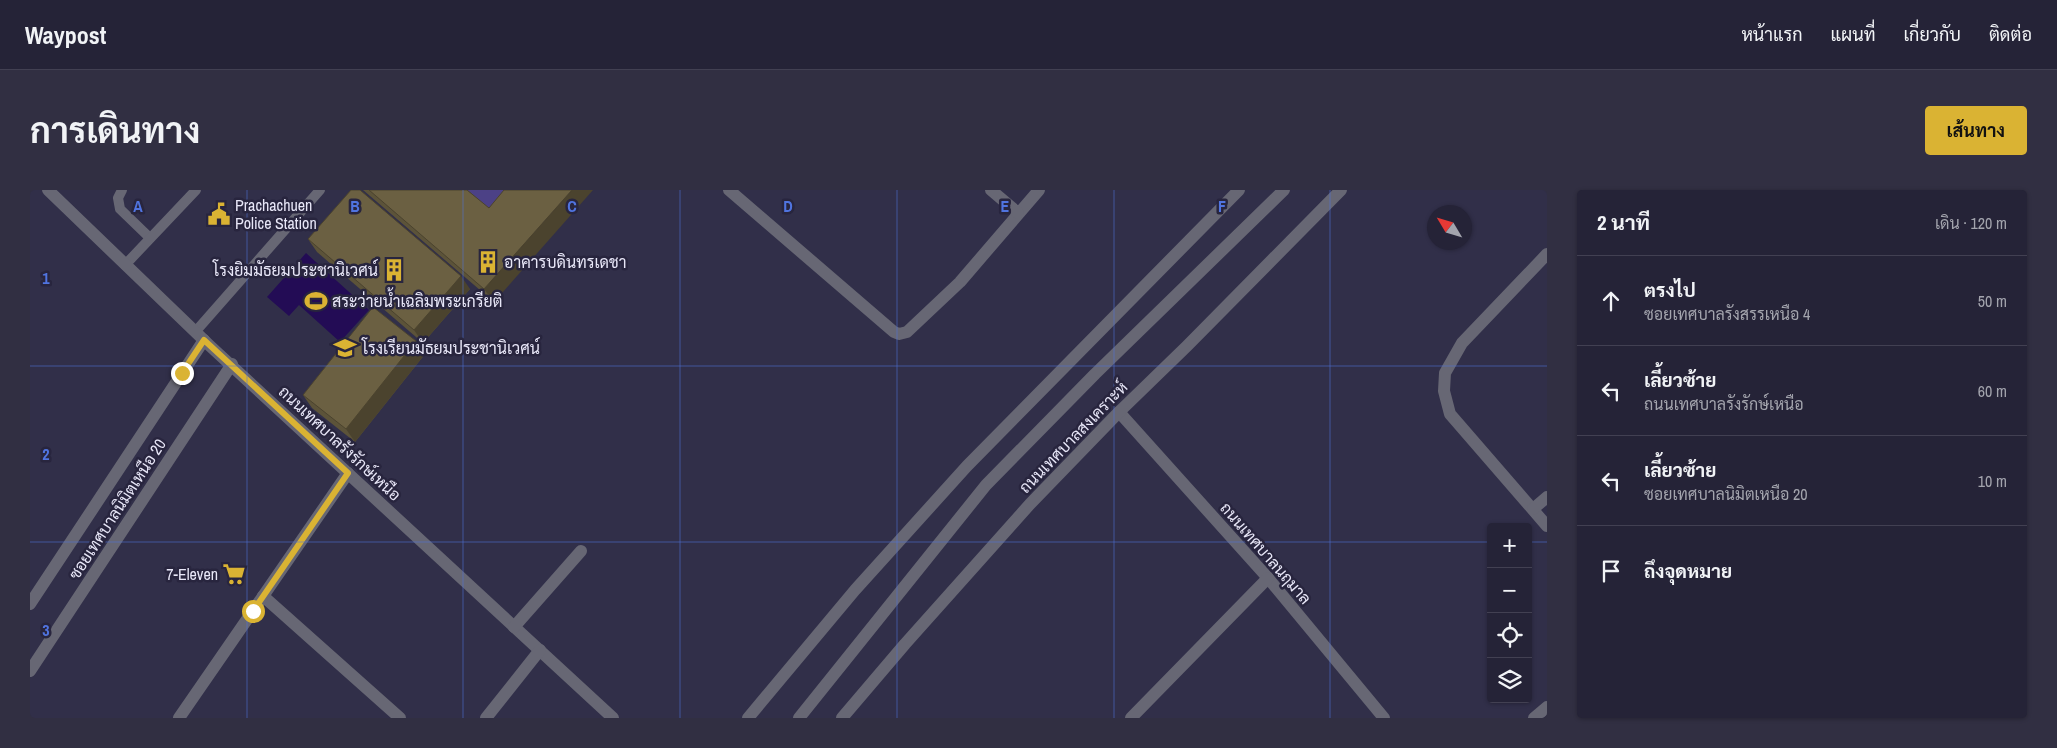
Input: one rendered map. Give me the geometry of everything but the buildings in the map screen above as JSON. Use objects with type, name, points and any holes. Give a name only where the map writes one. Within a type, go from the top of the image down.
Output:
[{"type":"street","name":"ถนนเทศบาลรังรักษ์เหนือ","points":[[48,190],[200,336],[613,718]]},
{"type":"street","points":[[729,190],[894,332],[899,334],[907,332],[960,282],[1039,190]]},
{"type":"street","points":[[991,190],[1018,213]]},
{"type":"street","points":[[748,718],[855,590],[967,466],[1240,190]]},
{"type":"street","name":"ถนนเทศบาลสงเคราะห์","points":[[799,718],[986,485],[1095,374],[1284,190]]},
{"type":"street","name":"ถนนเทศบาลสงเคราะห์","points":[[842,718],[904,644],[1017,519],[1119,412],[1341,190]]},
{"type":"street","points":[[1547,254],[1462,343],[1445,373],[1444,391],[1450,414],[1547,526]]},
{"type":"street","name":"ซอยเทศบาลนิมิตเหนือ 20","points":[[30,604],[200,336]]},
{"type":"street","name":"ซอยเทศบาลนิมิตเหนือ 20","points":[[30,671],[232,364]]},
{"type":"street","name":"ถนนเทศบาลนฤมาล","points":[[1119,412],[1268,578],[1384,718]]},
{"type":"street","points":[[179,718],[348,473]]},
{"type":"street","points":[[1533,510],[1547,497]]},
{"type":"street","points":[[514,627],[581,551]]},
{"type":"street","points":[[1131,718],[1268,578]]},
{"type":"street","points":[[263,596],[400,718]]},
{"type":"street","points":[[486,718],[540,650]]},
{"type":"street","points":[[1534,718],[1547,708]]},
{"type":"lane","points":[[122,190],[118,198],[120,209],[150,238]]},
{"type":"lane","points":[[125,265],[196,190]]},
{"type":"lane","points":[[200,336],[320,190]]},
{"type":"shaded area","points":[[467,190],[511,190],[492,212]]},
{"type":"shaded area","name":"สระว่ายนํ้าเฉลิมพระเกรียติ","points":[[306,253],[369,310],[340,342],[299,305],[289,316],[267,297]]},
{"type":"place","name":"Prachachuen Police Station","points":[[219,214]]},
{"type":"place","name":"อาคารบดินทรเดชา","points":[[488,262]]},
{"type":"place","name":"โรงยิมมัธยมประชานิเวศน์","points":[[394,270]]},
{"type":"place","name":"สระว่ายนํ้าเฉลิมพระเกรียติ","points":[[316,301]]},
{"type":"place","name":"โรงเรียนมัธยมประชานิเวศน์","points":[[345,348]]},
{"type":"place","name":"7-Eleven","points":[[234,574]]},
{"type":"route","points":[[182,373],[204,340],[348,473],[253,611]]}]
